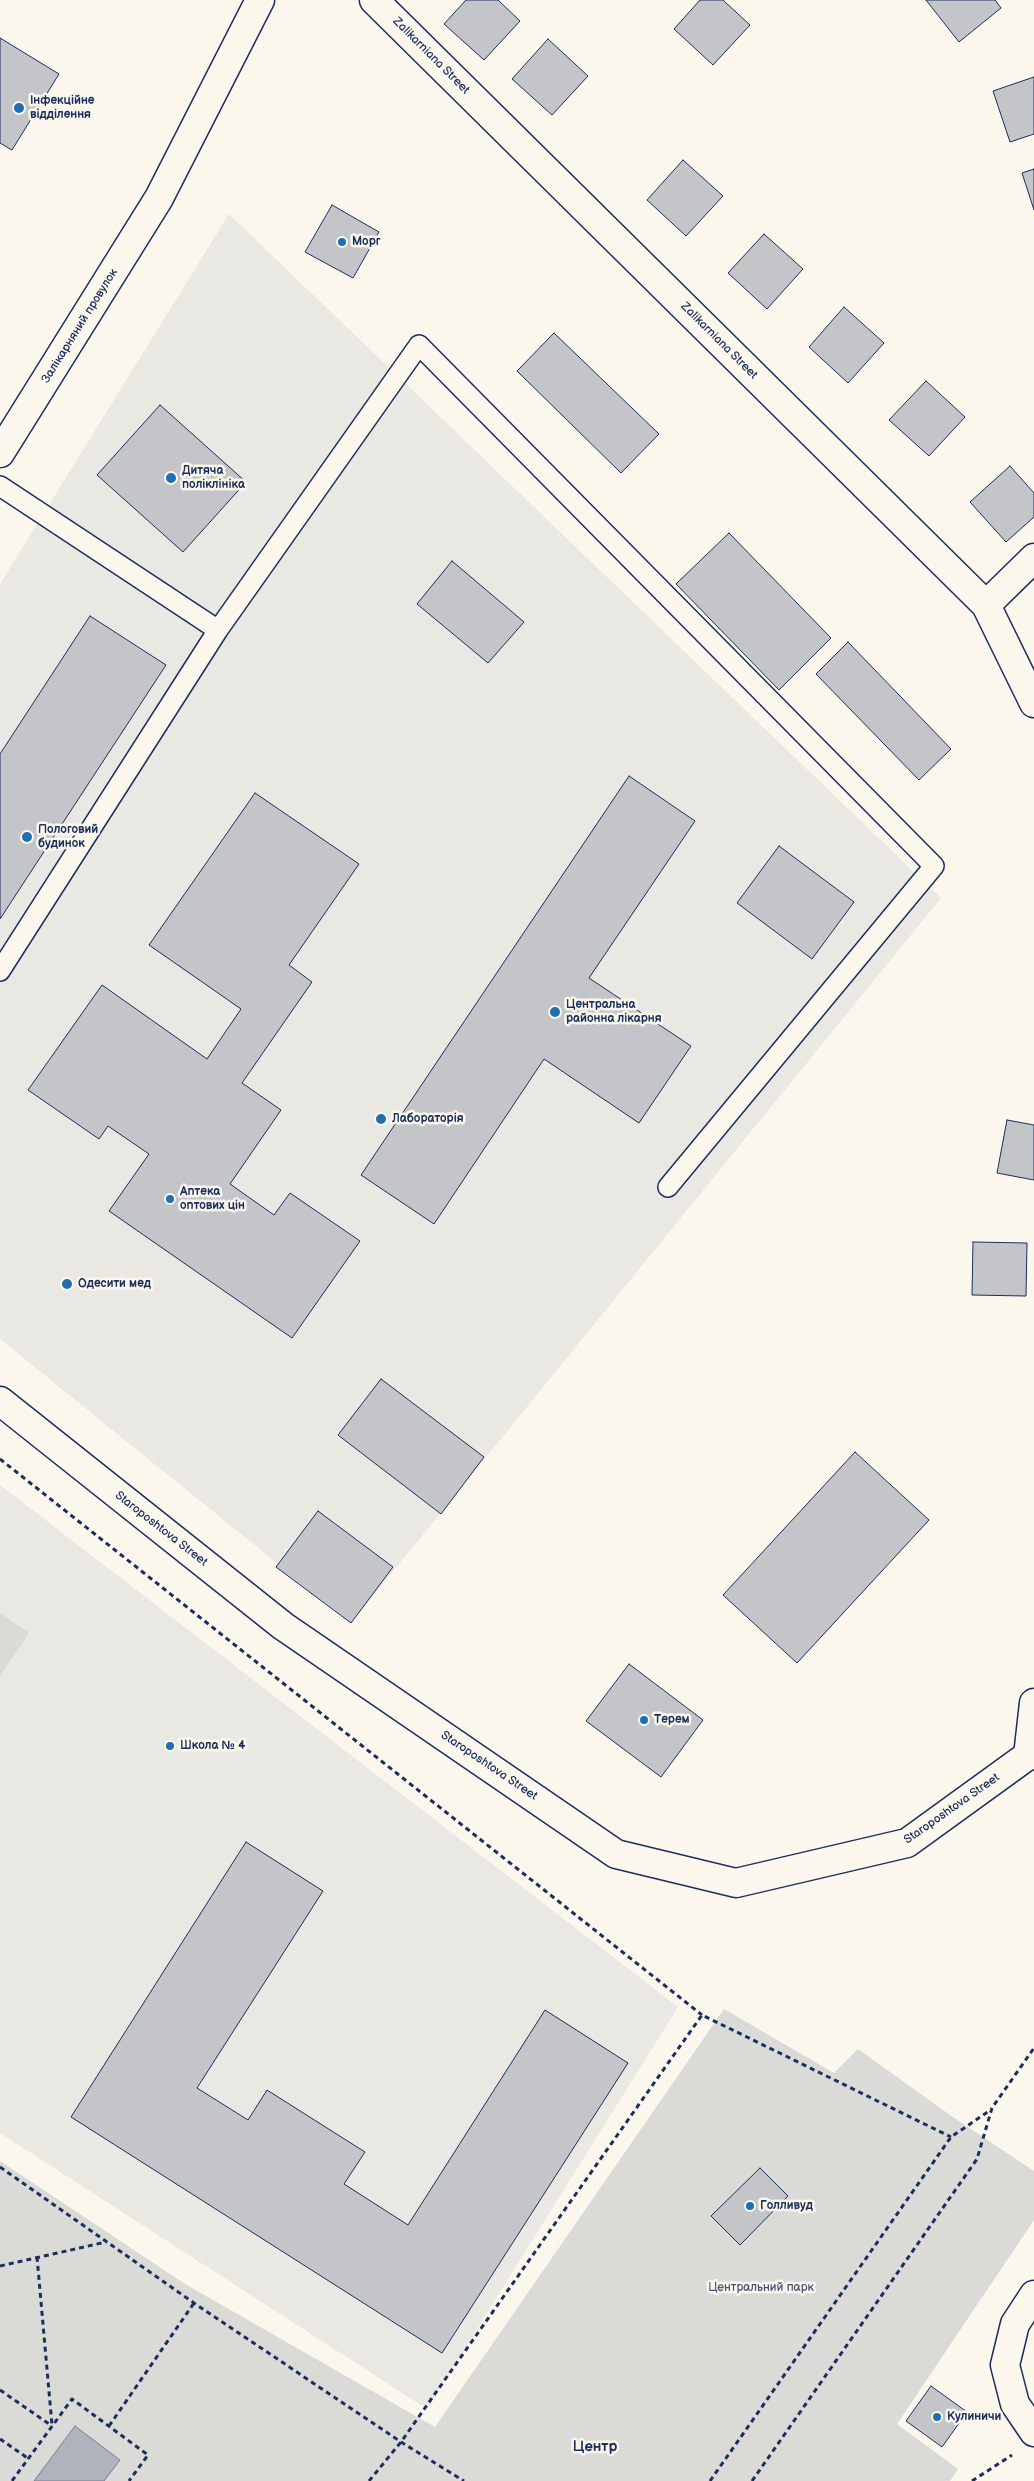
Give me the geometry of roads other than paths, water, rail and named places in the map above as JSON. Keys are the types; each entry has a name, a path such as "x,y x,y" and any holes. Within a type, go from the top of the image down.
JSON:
{"main road":[{"name":"Залікарняний провулок","path":"0,453 159,198 260,0"},
{"name":"Zalikarniana Street","path":"374,0 986,605 1034,703"},
{"path":"986,605 1034,558"},
{"name":"Staroposhtova Street","path":"0,1401 283,1626 616,1854 736,1882 907,1843 1031,1753"},
{"path":"1031,1753 1034,1704"},
{"path":"1026,2441 1005,2366 1015,2324 1034,2295"}],"lane":[{"path":"0,971 218,630 419,346 934,866 668,1187"},
{"path":"0,486 218,630"}],"place":[{"name":"Інфекційне відділення","path":"19,108"},
{"name":"Морг","path":"342,242"},
{"name":"Дитяча поліклініка","path":"171,478"},
{"name":"Пологовий будинок","path":"27,837"},
{"name":"Центральна районна лікарня","path":"555,1012"},
{"name":"Лабораторія","path":"381,1119"},
{"name":"Аптека оптових цін","path":"170,1199"},
{"name":"Одесити мед","path":"67,1284"},
{"name":"Терем","path":"644,1720"},
{"name":"Школа № 4","path":"170,1746"},
{"name":"Голливуд","path":"750,2206"},
{"name":"Кулиничи","path":"937,2417"}],"district":[{"name":"Центр","path":"595,2447"}],"park label":[{"name":"Центральний парк","path":"761,2288"}]}
